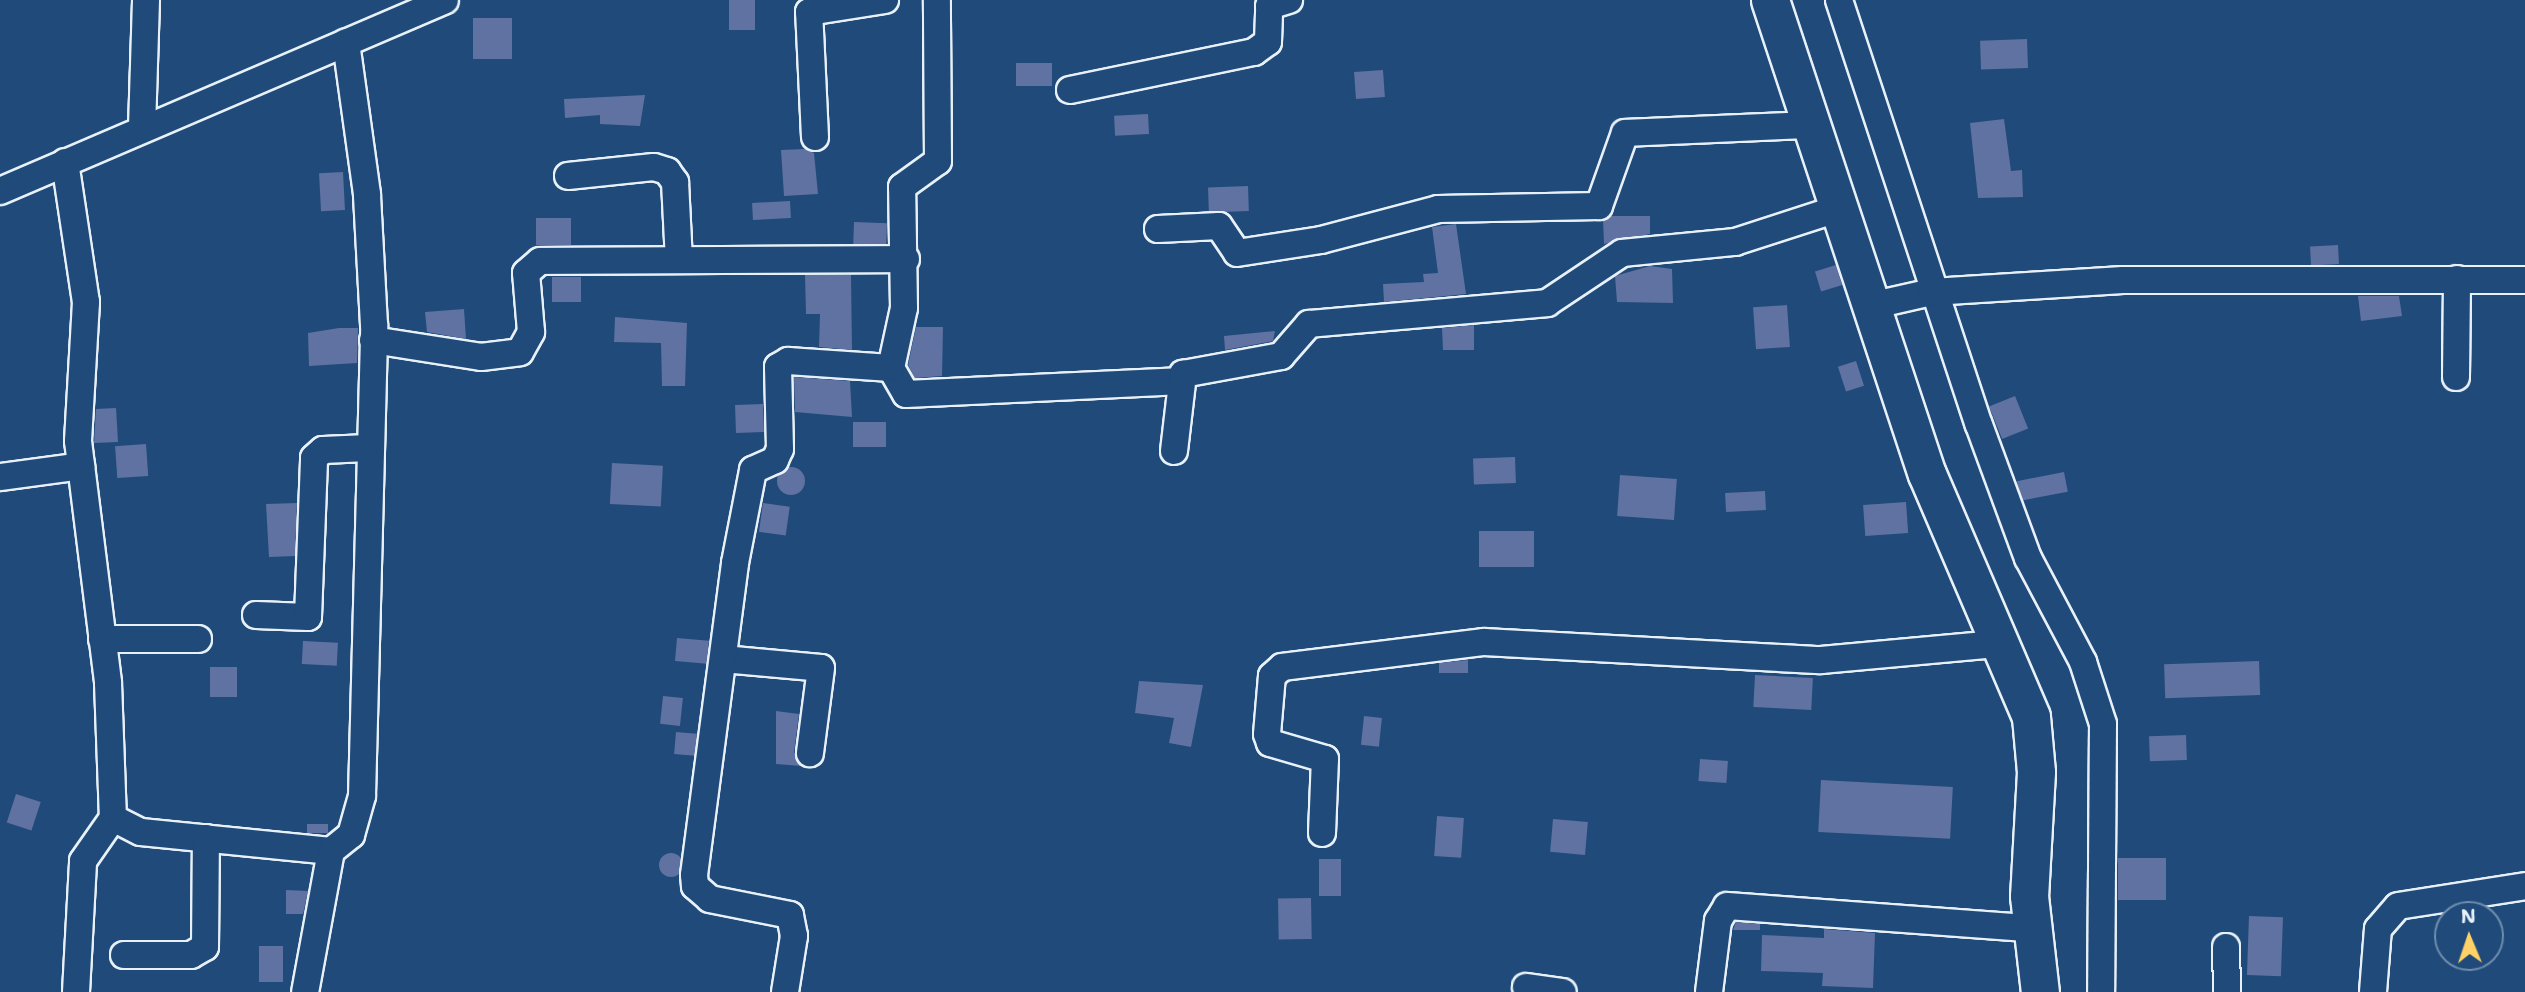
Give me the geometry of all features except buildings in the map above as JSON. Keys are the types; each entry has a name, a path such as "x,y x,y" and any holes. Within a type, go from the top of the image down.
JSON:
{"main road":[{"path":"1770,0 1810,125 1879,304 1927,474 2036,744 2030,928 2040,992"}],"street":[{"path":"142,128 146,0"},
{"path":"0,191 445,0"},
{"path":"815,137 809,12 884,0"},
{"path":"937,0 938,161 902,187 906,259 891,368 906,394 1178,381 1193,370 1281,356 1299,331 1326,318 1547,303 1622,253 1735,242 1840,208"},
{"path":"1839,0 1923,294 2028,558 2083,662 2102,724 2101,992"},
{"path":"1070,90 1254,52 1268,43 1275,2"},
{"path":"306,992 331,851 351,835 362,796 368,448 373,340 366,194 346,42"},
{"path":"1158,229 1219,226 1237,253 1321,240 1438,209 1599,206 1625,133 1810,125"},
{"path":"65,162 86,302 77,403 81,466 102,639 114,818 83,861 76,992"},
{"path":"568,176 667,171 675,182 679,260"},
{"path":"373,340 508,357 529,341 525,288 532,265 679,260 906,259"},
{"path":"2456,377 2457,279"},
{"path":"1879,304 1923,294 2123,280 2525,280"},
{"path":"785,992 794,936 790,915 710,899 695,886 723,659 753,470 775,460 780,449 778,367 788,362 891,368"},
{"path":"1174,451 1178,381"},
{"path":"256,615 308,617 314,458 323,450 368,448"},
{"path":"0,477 81,466"},
{"path":"102,639 198,639"},
{"path":"1322,834 1325,759 1270,743 1267,734 1272,676 1282,667 1484,642 1821,660 1996,644"},
{"path":"723,659 821,668 810,753"},
{"path":"114,818 141,832 331,851"},
{"path":"124,955 191,955 205,947 206,838"},
{"path":"2373,992 2378,929 2398,906 2525,886"},
{"path":"1709,992 1718,921 1727,906 2030,928"},
{"path":"2226,947 2227,992"},
{"path":"1526,987 1563,992"}]}
